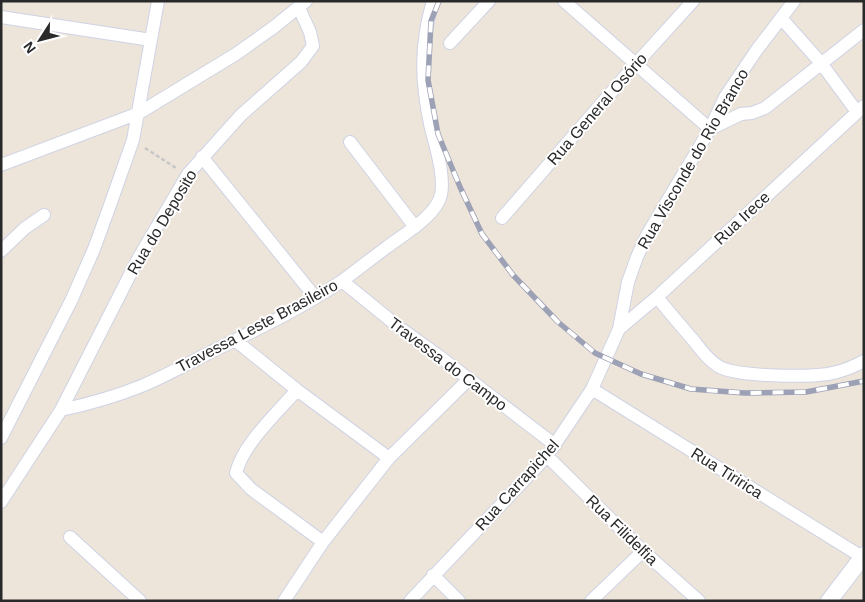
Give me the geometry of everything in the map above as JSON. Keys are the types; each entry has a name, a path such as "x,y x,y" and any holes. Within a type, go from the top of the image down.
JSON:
{"street":[{"path":"1,438 71,301 90,258 133,140 158,1"},
{"name":"Travessa Leste Brasileiro","path":"61,410 87,404 144,385 316,297 415,227 431,212 441,195 440,168 426,102 422,67 424,42 433,1"},
{"path":"450,43 489,1"},
{"path":"564,1 710,129 741,114 752,113 765,108 864,30"},
{"name":"Rua General Osório","path":"502,218 693,1"},
{"name":"Rua Visconde do Rio Branco","path":"619,329 628,282 647,235 710,129 725,96 794,1"},
{"path":"1,166 139,113 236,54 302,4"},
{"name":"Rua do Deposito","path":"1,502 61,410 138,257 188,174 241,115 301,62 313,46 302,4"},
{"path":"1,17 151,40"},
{"path":"781,18 860,109"},
{"name":"Rua Irece","path":"619,329 860,109"},
{"path":"350,142 415,227"},
{"path":"202,157 316,297"},
{"path":"1,251 25,228 44,214"},
{"name":"Travessa do Campo","path":"342,280 400,328 555,445"},
{"path":"656,297 705,354 720,368 751,373 806,376 841,371 864,361"},
{"name":"Rua Carrapichel","path":"410,601 547,456 592,389 619,329"},
{"path":"235,340 297,390 390,458"},
{"path":"284,601 323,542 390,458 469,379"},
{"name":"Rua Tiririca","path":"592,389 863,556"},
{"path":"297,390 256,438 238,463 236,473 251,489 323,542"},
{"name":"Rua Filidelfia","path":"547,456 643,551 699,601"},
{"path":"70,537 140,601"},
{"path":"591,601 643,551"},
{"path":"829,601 863,556"},
{"path":"433,575 459,601"}],"path":[{"path":"133,140 188,174"}],"railway":[{"path":"439,1 431,21 428,80 438,134 482,234 513,275 558,322 595,353 641,374 691,389 745,393 806,392 864,381"}]}
